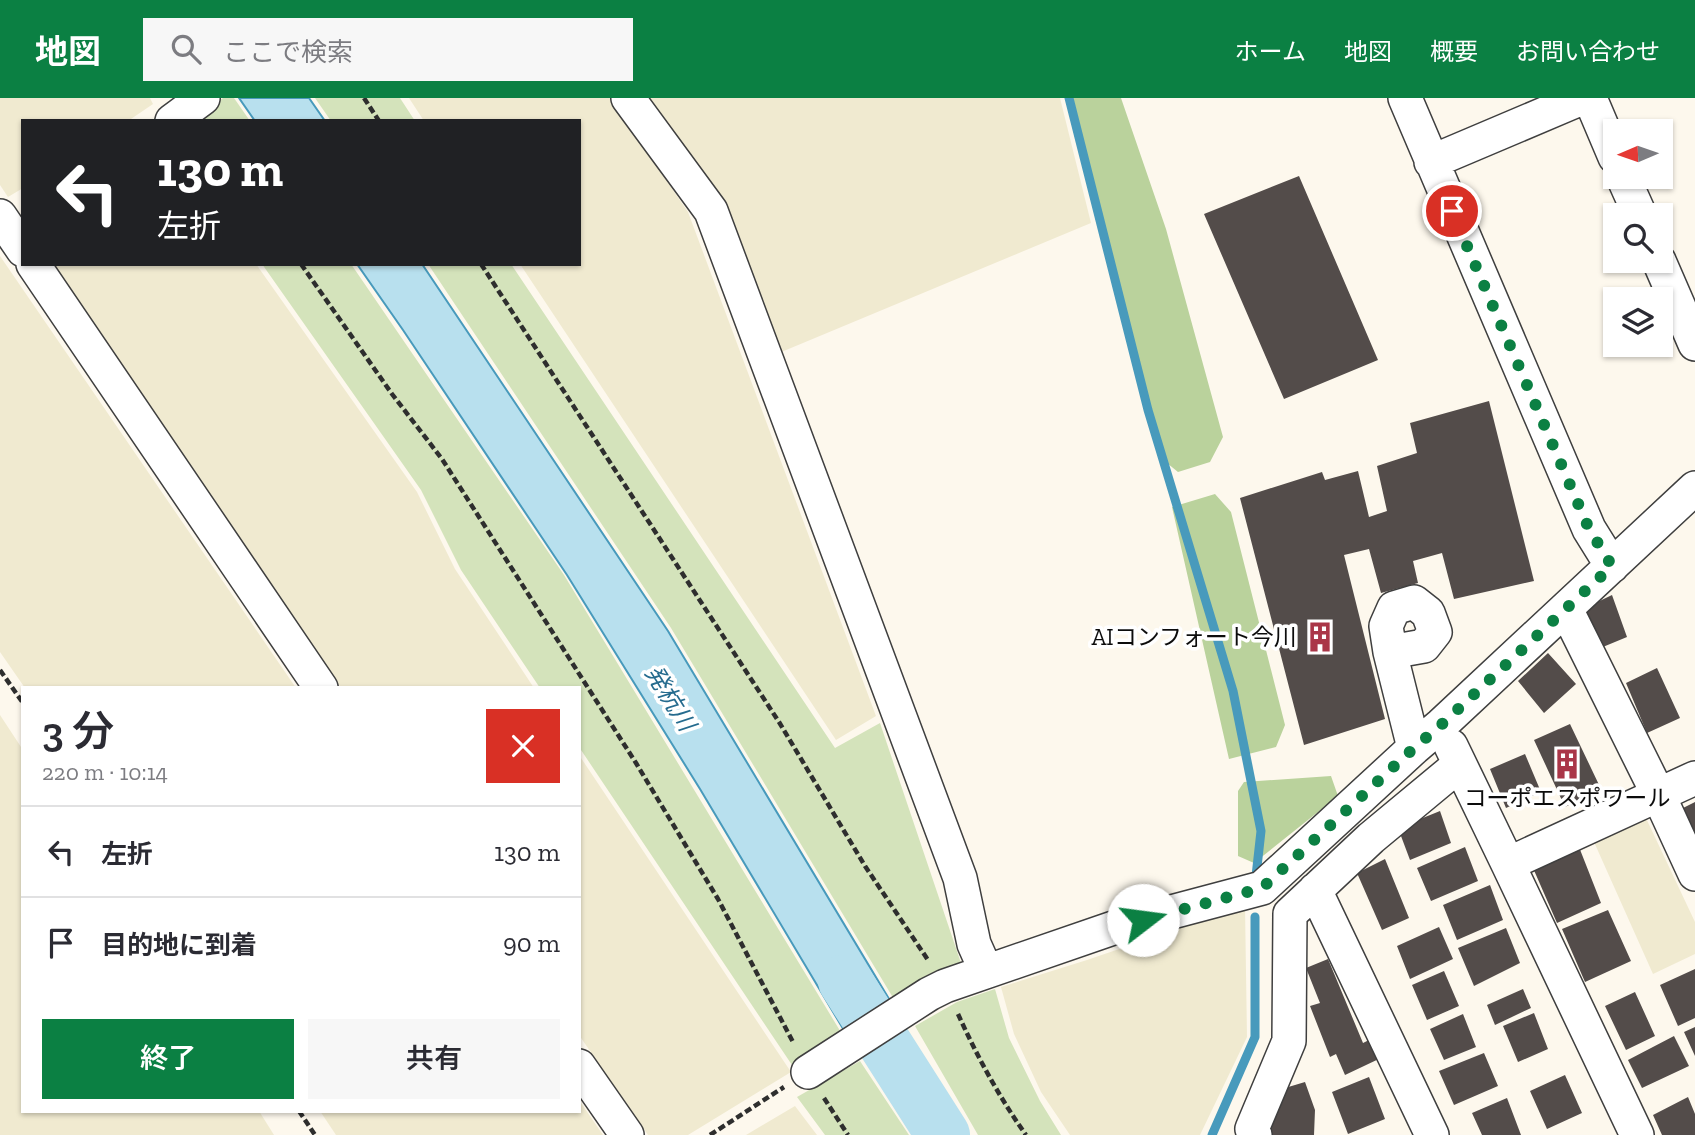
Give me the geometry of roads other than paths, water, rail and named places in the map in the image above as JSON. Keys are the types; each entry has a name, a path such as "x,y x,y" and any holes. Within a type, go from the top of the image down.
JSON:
{"street":[{"path":"628,98 711,211 960,878 974,944 986,971"},
{"path":"1405,98 1589,529 1612,566"},
{"path":"1431,162 1582,98"},
{"path":"1590,98 1603,129"},
{"path":"34,266 320,686"},
{"path":"1664,273 1695,344"},
{"path":"808,1072 937,990 1119,926 1262,888 1695,488"},
{"path":"1566,609 1695,874"},
{"path":"1390,652 1414,748"},
{"path":"1441,725 1637,1135"},
{"path":"1255,1135 1252,1129 1289,1041 1290,914 1371,838 1459,765"},
{"path":"1508,864 1695,778"},
{"path":"1315,890 1432,1135"},
{"path":"581,1069 626,1135"}],"water":[{"path":"239,98 309,98 324,119 254,119"},
{"path":"358,266 423,266 668,631 895,1009 848,1037 700,789 567,575"}],"waterway":[{"path":"1069,98 1148,410 1233,691 1261,831 1256,876"},
{"path":"1212,1135 1255,1037 1255,917"},
{"name":"発杭川","path":"845,981 943,1135"}],"place":[{"name":"AIコンフォート今川","path":"1320,637"},
{"name":"コーポエスポワール","path":"1567,764"}]}
